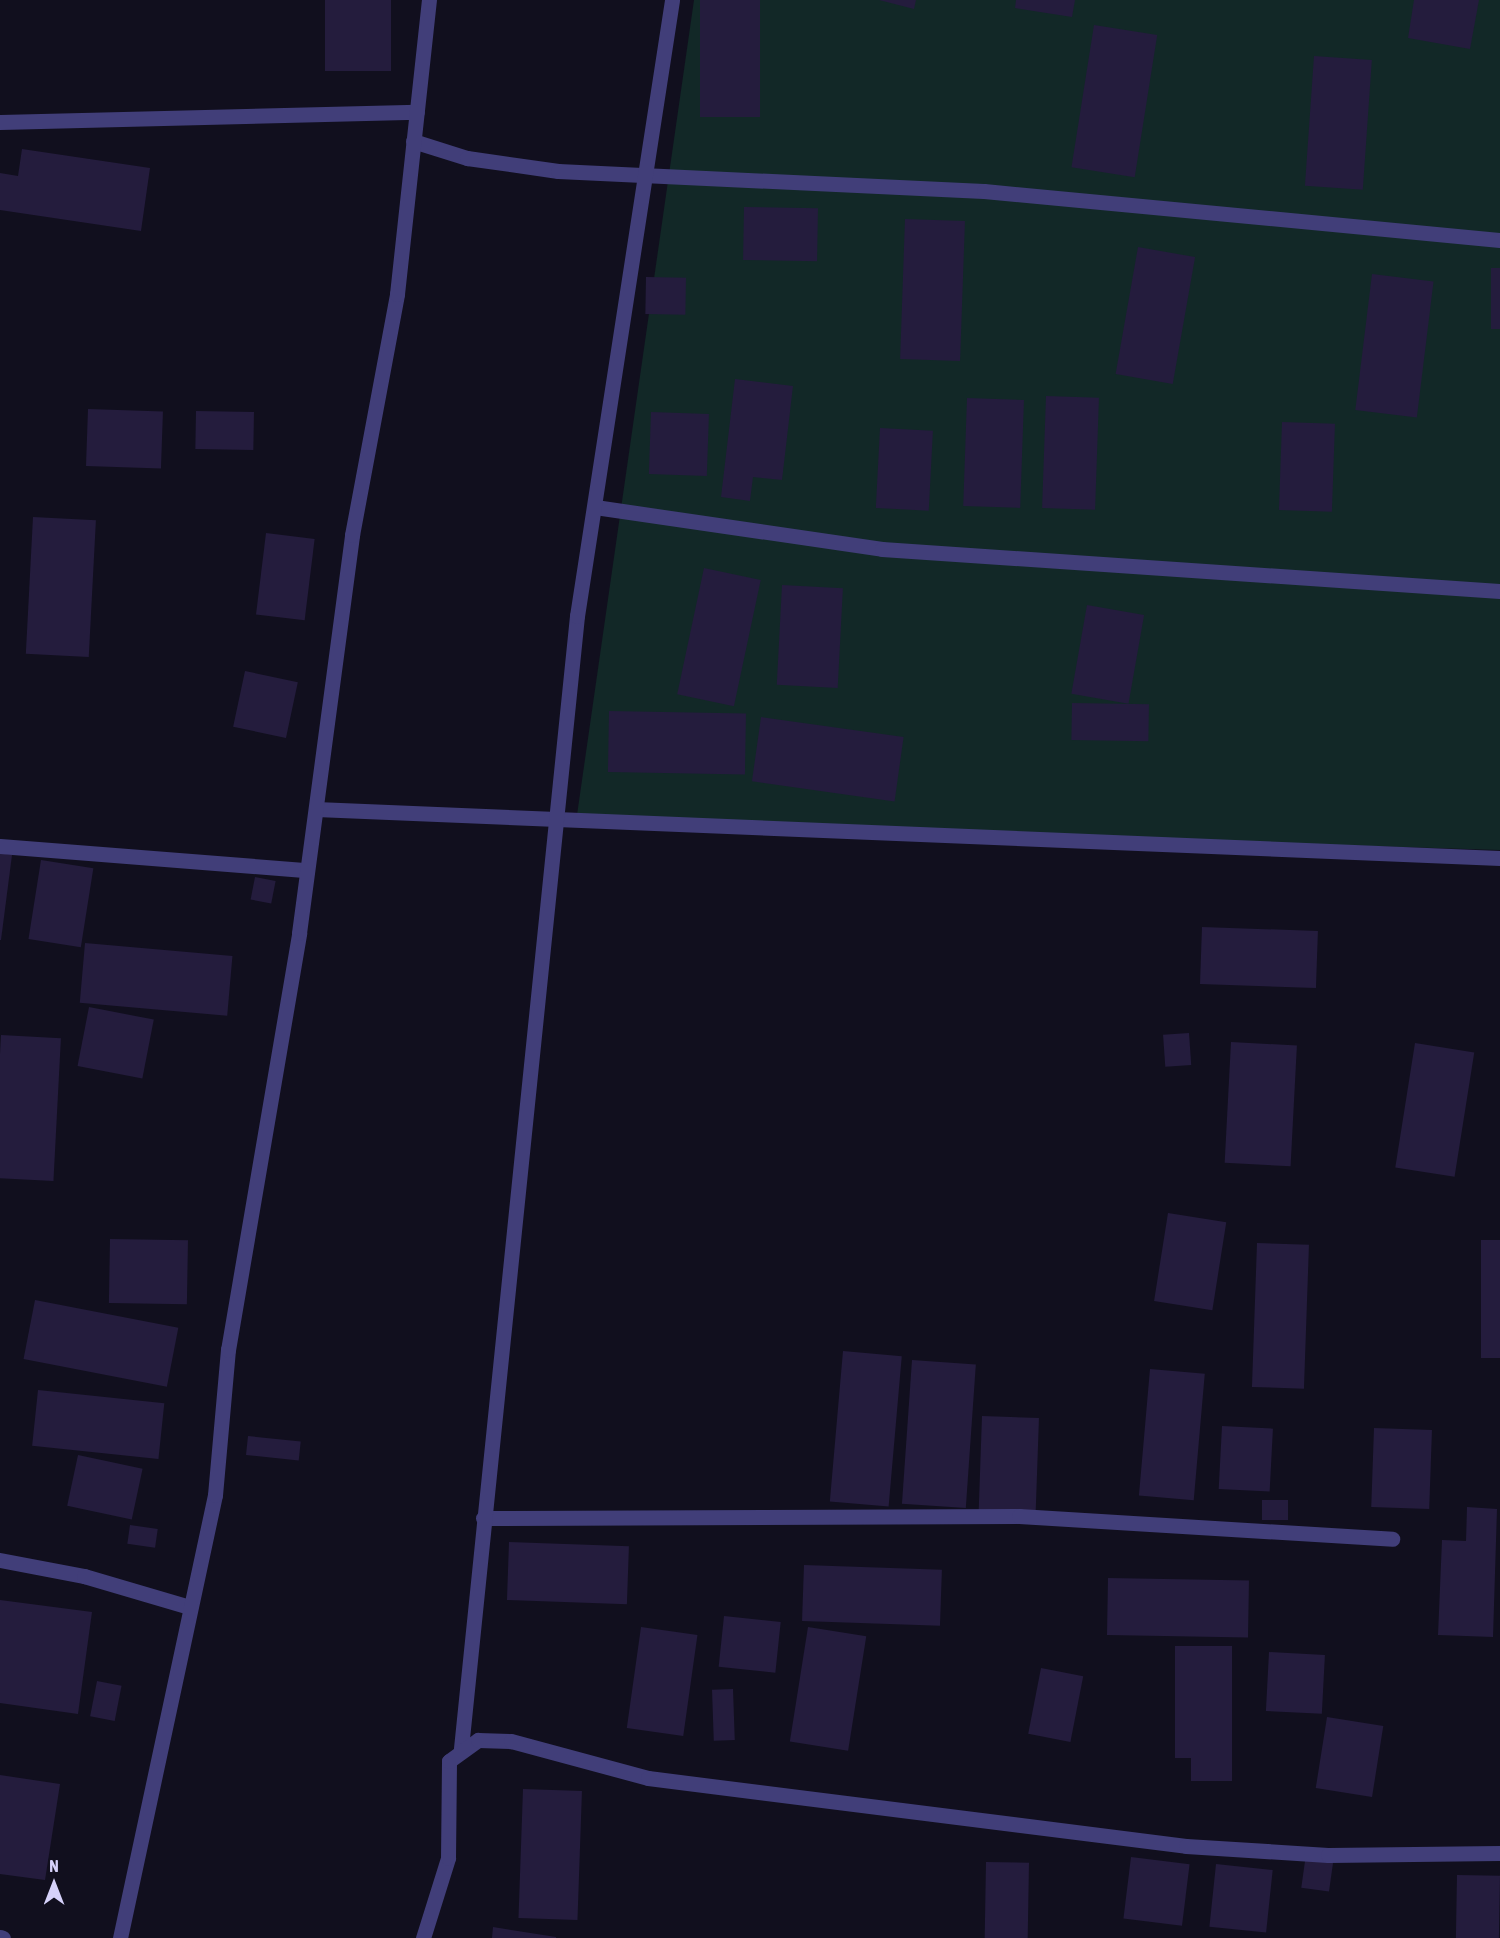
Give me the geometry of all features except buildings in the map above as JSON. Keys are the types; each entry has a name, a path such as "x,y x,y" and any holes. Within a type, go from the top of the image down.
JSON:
{"street":[{"path":"120,1938 189,1607 215,1495 228,1350 307,870 352,535 397,294 429,0"},
{"path":"461,1748 577,616 672,0"},
{"path":"0,122 417,112"},
{"path":"413,141 467,158 558,171 646,173 984,191 1500,240"},
{"path":"595,507 882,549 1500,591"},
{"path":"316,809 1500,858"},
{"path":"0,846 307,870"},
{"path":"483,1518 1019,1516 1392,1539"},
{"path":"0,1560 84,1576 189,1607"},
{"path":"423,1938 448,1858 449,1761 461,1748 478,1740 511,1741 648,1778 1186,1846 1328,1855 1500,1853"}],"green space":[{"path":"694,0 1500,0 1500,850 576,822"}]}
